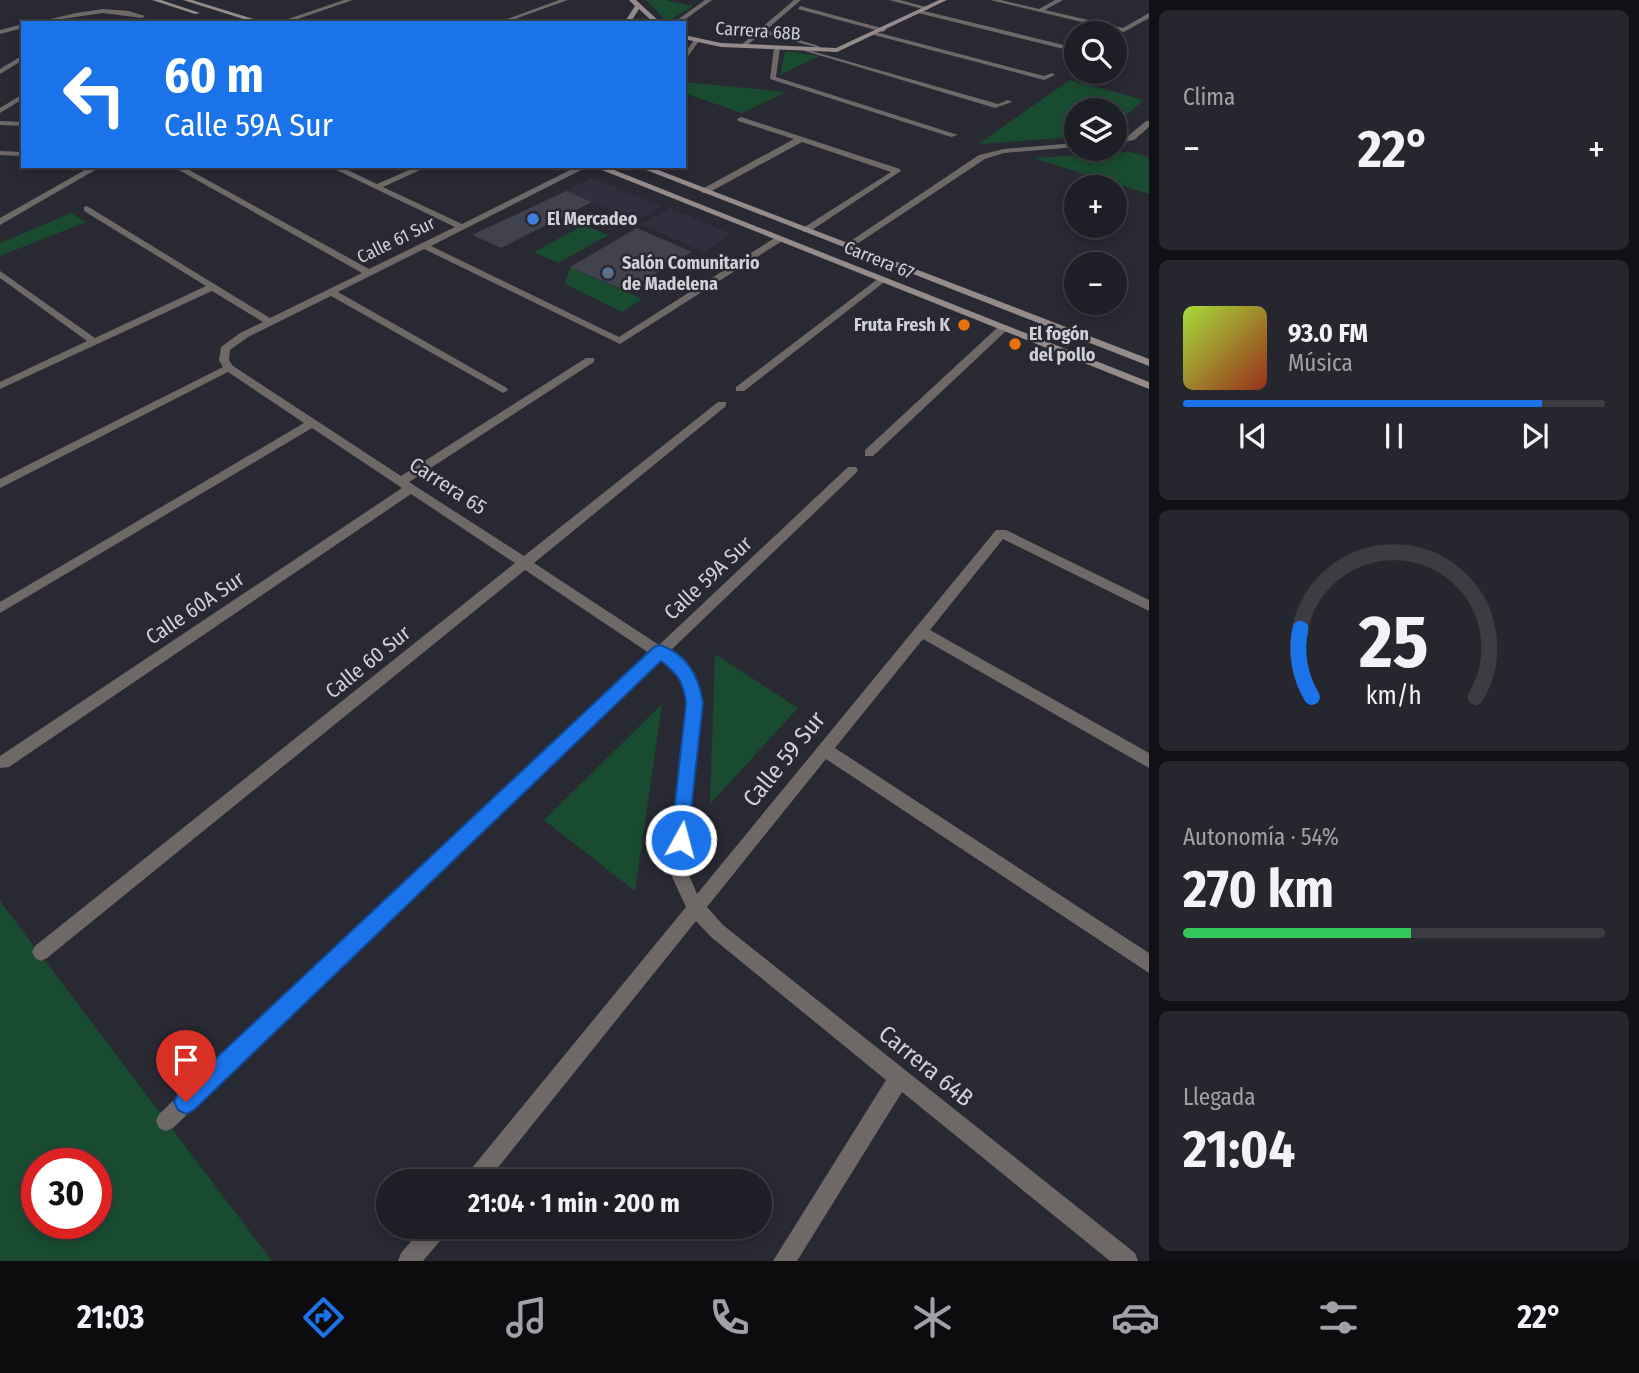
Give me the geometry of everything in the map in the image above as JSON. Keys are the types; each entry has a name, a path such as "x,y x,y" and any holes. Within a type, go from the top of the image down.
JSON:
{"street":[{"path":"155,0 206,15"},
{"path":"187,0 257,21"},
{"path":"285,21 350,0"},
{"path":"510,19 565,0"},
{"path":"679,21 709,0"},
{"path":"892,0 1064,47"},
{"path":"761,31 829,51 844,49 944,0"},
{"path":"993,0 1128,29 1149,15"},
{"path":"1039,10 1060,0"},
{"path":"627,21 635,2 656,21"},
{"path":"743,46 799,4 880,32 1044,78 1052,75"},
{"path":"48,21 121,10 144,19"},
{"path":"81,21 94,13"},
{"path":"0,33 21,26"},
{"name":"Carrera 68B","path":"686,39 829,51"},
{"path":"686,57 696,41"},
{"path":"777,48 772,78 954,135"},
{"path":"807,50 998,106 1008,102"},
{"path":"0,72 21,58"},
{"path":"0,111 21,98"},
{"path":"741,119 897,171 810,232 795,246"},
{"path":"0,123 21,124"},
{"path":"1127,139 1149,123"},
{"path":"705,191 802,139"},
{"path":"848,246 982,157 1004,151 1064,146"},
{"path":"1,154 21,154"},
{"path":"0,222 95,168"},
{"path":"180,168 369,272"},
{"path":"336,168 462,227"},
{"path":"376,187 420,168"},
{"name":"Calle 61 Sur","path":"229,368 224,360 225,349 244,334 581,168"},
{"name":"Carrera 67","path":"601,168 1149,386"},
{"name":"Carrera 67","path":"645,168 1149,363"},
{"path":"87,209 270,322"},
{"path":"424,246 620,341 779,239"},
{"path":"0,274 95,342"},
{"path":"740,389 882,280"},
{"path":"0,386 212,287"},
{"path":"331,292 503,390"},
{"path":"869,453 1003,328"},
{"name":"Calle 60A Sur","path":"3,762 590,360"},
{"path":"0,484 229,368"},
{"name":"Carrera 65","path":"229,368 660,652"},
{"name":"Calle 60 Sur","path":"41,952 722,404"},
{"path":"0,608 312,423"},
{"name":"Calle 59A Sur","path":"166,1121 852,470"},
{"name":"Calle 59 Sur","path":"484,1169 1001,533 1149,606"},
{"path":"921,632 1149,761"},
{"name":"Carrera 64B","path":"660,652 684,669 692,684 695,703 677,867 683,889 695,909 717,931 1127,1261"},
{"path":"825,750 1149,964"},
{"path":"784,1261 899,1078"},
{"path":"409,1261 427,1239"}],"shaded area":[{"path":"592,178 661,206 637,220 566,191"},
{"path":"670,208 731,234 703,252 641,224"}],"green space":[{"path":"646,0 665,0 693,6 669,21"},
{"path":"785,51 819,56 780,75"},
{"path":"686,82 786,92 742,113 686,94"},
{"path":"1064,84 1085,84 1144,100 1127,114 1127,98 1064,98 1064,138 978,144"},
{"path":"1127,152 1149,157 1149,194 1127,187 1127,175 1088,175 1033,158 1064,156 1064,161 1127,161"},
{"path":"71,213 86,222 0,256 0,243"},
{"path":"584,225 608,235 558,263 534,252"},
{"path":"570,267 642,299 622,312 565,284"},
{"path":"715,654 798,708 710,804"},
{"path":"662,704 635,891 544,820"},
{"path":"0,900 3,905 272,1261 0,1261"}],"building":[{"name":"El Mercadeo","path":"566,191 592,202 501,248 472,235"},
{"path":"637,228 692,252 626,291 570,267"}],"place":[{"name":"El Mercadeo","path":"533,219"},
{"name":"Salón Comunitario de Madelena","path":"608,273"},
{"name":"Fruta Fresh K","path":"964,325"},
{"name":"El fogón del pollo","path":"1015,344"}],"route":[{"path":"186,1102 660,652 684,669 692,684 695,703 681,840"}]}
